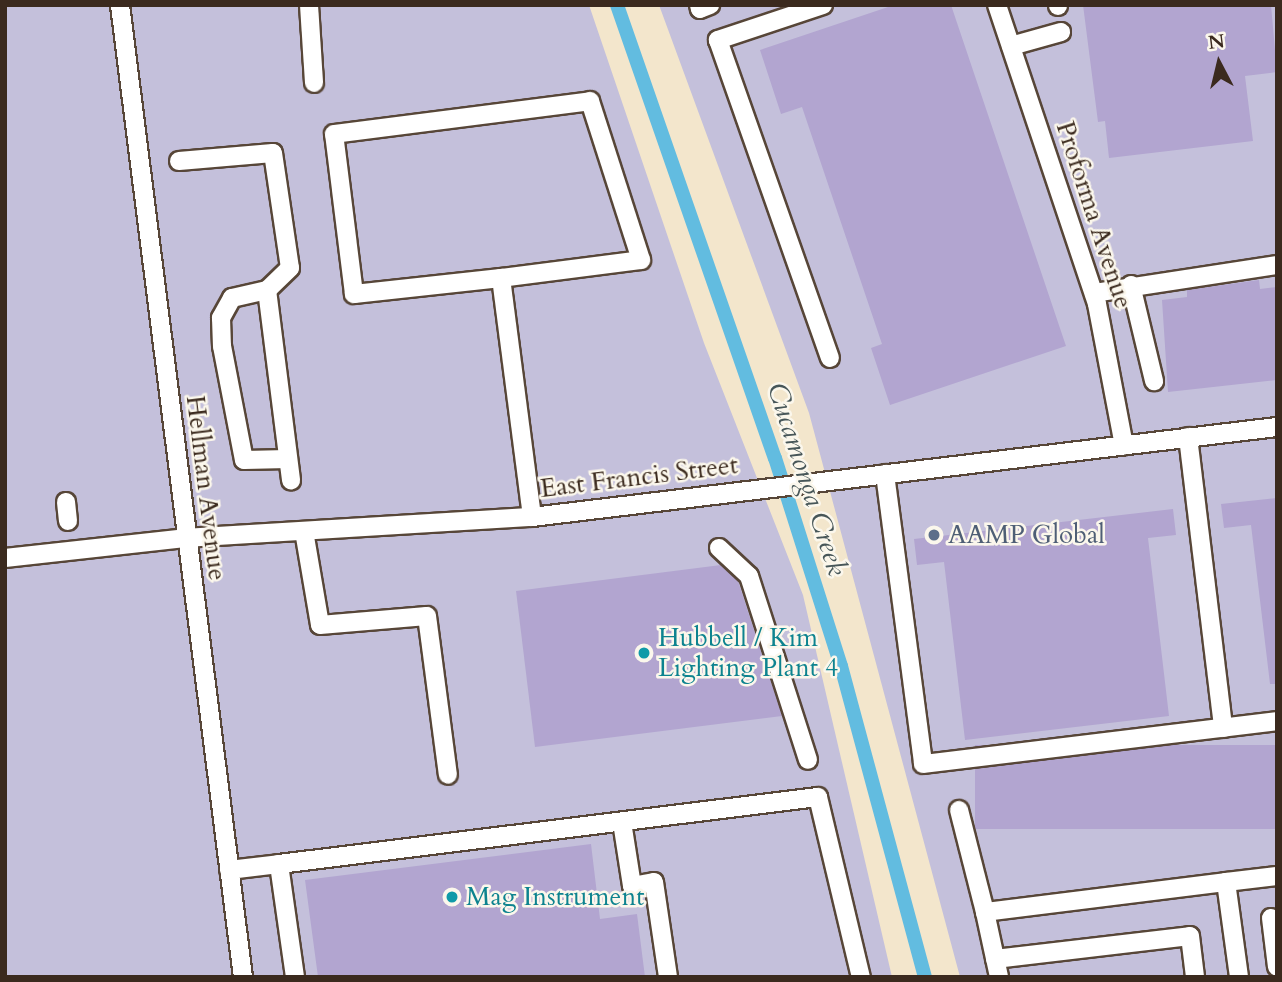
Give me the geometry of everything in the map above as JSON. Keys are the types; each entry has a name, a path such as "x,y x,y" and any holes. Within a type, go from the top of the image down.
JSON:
{"street":[{"name":"Hellman Avenue","path":"120,5 243,977"},
{"path":"309,5 314,83"},
{"path":"699,5 700,9 710,5"},
{"path":"823,5 718,40 830,358"},
{"name":"Proforma Avenue","path":"997,5 1094,293 1124,445"},
{"path":"1011,46 1061,32"},
{"path":"590,101 641,260 501,278 354,293 334,134 590,101"},
{"path":"179,161 273,153 290,268 267,290 232,298 221,318 222,346 244,460 288,459"},
{"path":"1094,293 1131,285 1277,265"},
{"path":"501,278 532,517"},
{"path":"1131,285 1154,382"},
{"path":"267,290 291,480"},
{"name":"East Francis Street","path":"5,558 186,538 532,517 1277,427"},
{"path":"1188,437 1223,728"},
{"path":"885,474 923,764 1277,721"},
{"path":"66,502 68,521"},
{"path":"304,531 320,625 427,616 448,775"},
{"path":"719,548 749,576 808,760"},
{"path":"229,870 818,797 861,977"},
{"path":"959,810 997,968 1190,936 1195,977"},
{"path":"622,822 632,886 654,882 668,977"},
{"path":"279,864 295,977"},
{"path":"985,912 1277,876"},
{"path":"1226,882 1239,977"},
{"path":"1271,918 1277,967"}],"shaded area":[{"path":"5,5 589,5 704,343 803,595 892,977 5,977"},
{"path":"659,5 1277,5 1277,977 960,977 809,413"}],"building":[{"path":"894,5 951,5 1066,346 890,405 871,348 882,344 802,107 781,114 760,50"},
{"path":"1083,5 1271,5 1277,72 1245,76 1253,141 1109,158 1105,121 1098,122"},
{"path":"1259,280 1260,289 1277,287 1277,380 1168,392 1162,300 1187,297 1187,290"},
{"path":"1277,498 1277,684 1270,684 1251,525 1224,528 1221,504"},
{"path":"1173,509 1176,535 1148,538 1169,716 965,740 944,562 917,565 914,539"},
{"name":"Hubbell / Kim Lighting Plant 4","path":"721,565 738,581 782,716 535,747 516,591"},
{"path":"975,745 1277,745 1277,829 975,829"},
{"name":"Mag Instrument","path":"591,844 600,919 637,914 645,977 318,977 305,880"}],"waterway":[{"name":"Cucamonga Creek","path":"617,5 775,458 841,666 925,977"}],"place":[{"name":"AAMP Global","path":"934,535"},
{"name":"Hubbell / Kim Lighting Plant 4","path":"644,653"},
{"name":"Mag Instrument","path":"452,897"}]}
